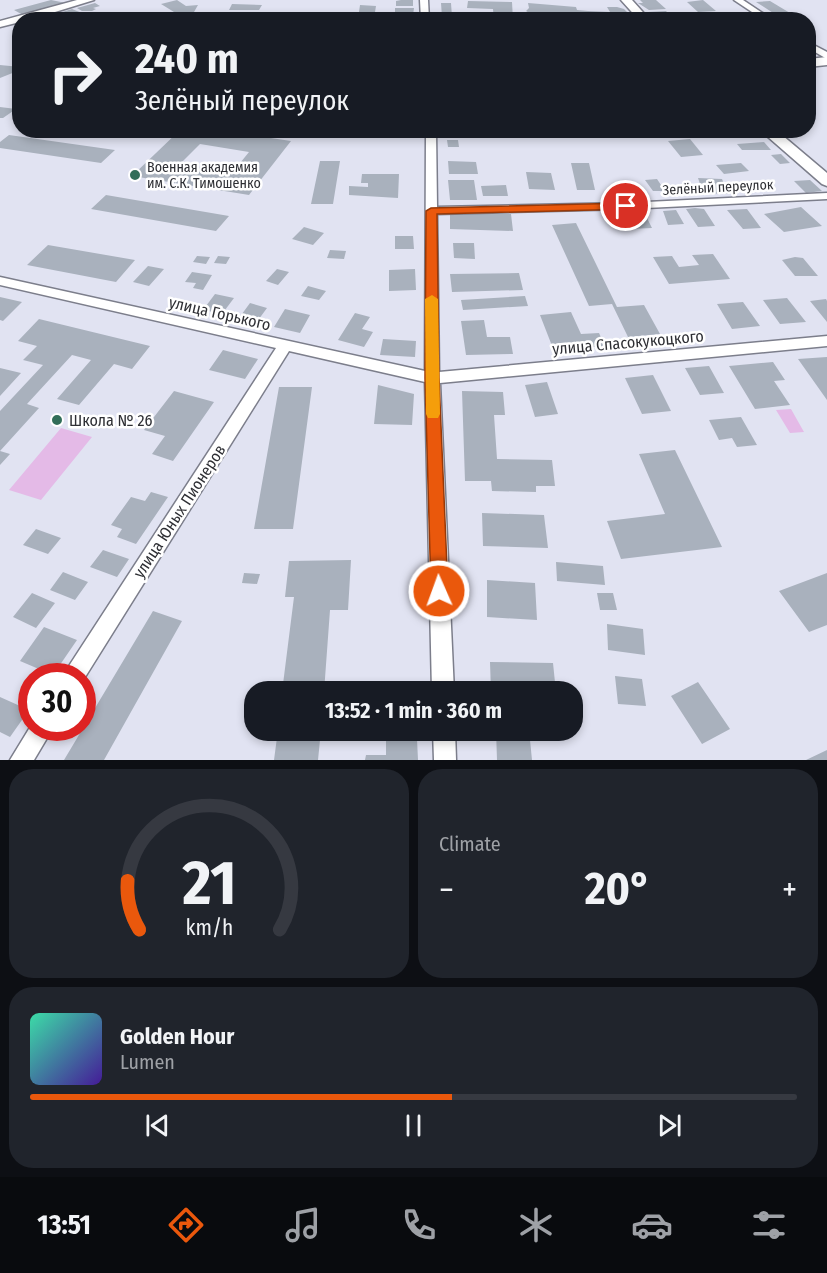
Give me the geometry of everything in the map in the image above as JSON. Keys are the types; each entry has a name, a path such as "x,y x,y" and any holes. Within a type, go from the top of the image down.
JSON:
{"street":[{"path":"45,12 89,0"},
{"path":"626,0 637,12"},
{"path":"738,0 757,12"},
{"path":"431,138 432,378 443,681"},
{"path":"777,138 827,181"},
{"name":"Зелёный переулок","path":"431,211 626,206 827,196"},
{"name":"улица Горького","path":"0,281 432,378"},
{"name":"улица Спасокукоцкого","path":"432,378 827,341"},
{"name":"улица Юных Пионеров","path":"82,663 285,346"},
{"path":"21,760 33,741"},
{"path":"444,741 445,760"}],"shaded area":[{"path":"791,409 804,432 790,433 776,410"},
{"path":"61,428 92,437 41,500 9,490"}],"building":[{"path":"51,0 66,3 34,12 14,10"},
{"path":"177,0 186,6 198,5 194,12 174,12 161,4"},
{"path":"413,0 413,6 396,6 396,1"},
{"path":"640,0 656,0 666,9 649,10 638,3 643,3"},
{"path":"703,0 716,11 698,12 687,2"},
{"path":"468,1 512,2 513,12 493,12 493,9 467,8"},
{"path":"770,1 788,12 772,12 756,2"},
{"path":"95,3 100,6 93,8 96,9 92,11 82,11 77,8"},
{"path":"441,3 451,3 452,12 442,12"},
{"path":"528,3 610,12 526,11 529,8"},
{"path":"232,4 262,5 259,10 229,10"},
{"path":"360,5 376,6 375,12 359,12"},
{"path":"607,7 617,7 627,12 610,12"},
{"path":"395,8 414,8 413,12 395,12"},
{"path":"72,9 80,12 62,12"},
{"path":"0,65 12,66 12,73 0,78"},
{"path":"0,107 12,108 12,112 0,118"},
{"path":"9,135 12,135 12,138 30,138 115,150 101,163 0,148 0,142"},
{"path":"172,138 271,138 291,141 249,195 132,176","holes":["200,144 249,152 232,173 180,164"]},
{"path":"690,139 703,155 681,157 668,141"},
{"path":"447,140 458,140 459,147 448,147"},
{"path":"764,142 771,150 742,150 737,144"},
{"path":"781,154 790,163 780,164 771,155"},
{"path":"320,161 340,161 333,204 311,204"},
{"path":"448,161 476,162 478,174 449,174"},
{"path":"571,163 589,163 595,190 577,190"},
{"path":"741,163 749,171 724,174 716,165"},
{"path":"526,172 551,173 555,190 529,189"},
{"path":"362,174 399,174 398,198 349,195 349,186 368,187 368,183 361,183"},
{"path":"698,178 722,179 728,194 703,193"},
{"path":"657,179 665,191 653,191 645,180"},
{"path":"448,180 474,180 477,200 450,200"},
{"path":"810,180 822,191 806,193 794,181"},
{"path":"629,181 637,193 625,194 617,182"},
{"path":"506,185 508,196 483,196 481,186"},
{"path":"106,195 229,216 216,231 91,209"},
{"path":"801,207 822,226 784,232 764,214"},
{"path":"686,209 704,209 715,226 698,227"},
{"path":"747,209 761,228 743,229 727,210"},
{"path":"676,210 684,224 668,225 663,211"},
{"path":"450,213 511,214 513,231 450,229"},
{"path":"645,214 652,228 628,229 621,215"},
{"path":"576,223 617,307 644,305 660,334 628,337 612,304 589,306 552,225"},
{"path":"304,227 324,233 313,245 292,239"},
{"path":"395,236 413,236 414,249 395,249"},
{"path":"453,243 474,243 475,259 454,258"},
{"path":"48,245 135,260 116,282 27,265"},
{"path":"330,250 346,251 344,259 327,258"},
{"path":"713,254 730,279 669,284 653,257 672,256 679,267 699,265 692,255"},
{"path":"197,256 210,257 206,264 193,262"},
{"path":"218,256 230,257 226,264 214,263"},
{"path":"803,258 818,276 795,276 782,260"},
{"path":"148,266 164,269 149,286 133,282"},
{"path":"277,269 289,272 278,285 266,281"},
{"path":"415,269 416,290 389,291 389,270"},
{"path":"192,272 212,275 203,290 193,288 196,283 185,282"},
{"path":"519,273 523,290 452,292 450,274"},
{"path":"308,286 326,291 319,300 301,296"},
{"path":"215,294 234,298 222,314 203,310"},
{"path":"525,296 528,306 463,310 461,300"},
{"path":"0,297 22,302 3,321 0,320"},
{"path":"787,298 806,322 780,324 763,300"},
{"path":"826,299 827,301 827,322 810,301"},
{"path":"743,302 760,326 732,329 717,304"},
{"path":"250,303 267,308 256,323 239,318"},
{"path":"285,309 310,315 300,333 274,327"},
{"path":"571,312 581,334 599,333 605,346 554,351 540,315"},
{"path":"355,313 370,317 362,329 373,332 364,347 338,340"},
{"path":"39,319 150,346 132,369 114,364 79,405 57,399 91,360 72,355 27,404 39,408 0,451 0,411 43,365 23,360 37,346 18,341"},
{"path":"484,320 487,337 510,337 513,354 466,355 461,321"},
{"path":"383,339 416,341 415,357 380,355"},
{"path":"223,350 258,359 245,379 209,370"},
{"path":"827,357 827,400 798,359"},
{"path":"773,362 785,380 774,381 790,405 755,409 729,366"},
{"path":"709,366 724,393 700,395 685,368"},
{"path":"0,368 21,373 0,396"},
{"path":"653,375 671,411 642,414 625,378"},
{"path":"547,382 558,414 535,417 525,385"},
{"path":"378,385 414,394 412,425 374,424"},
{"path":"279,387 312,387 293,529 254,529"},
{"path":"174,391 214,402 173,461 152,454 165,436 144,430"},
{"path":"462,391 503,392 505,415 494,415 497,459 552,460 555,486 536,486 536,492 492,491 491,481 465,481"},
{"path":"741,417 757,445 737,447 732,438 719,440 709,420"},
{"path":"675,450 722,547 621,559 607,521 665,514 639,454"},
{"path":"0,451 10,454 0,465"},
{"path":"151,492 168,497 136,544 117,537 122,529 111,525 131,497 145,501"},
{"path":"482,513 544,515 548,548 483,546"},
{"path":"36,529 61,538 48,554 23,545"},
{"path":"103,550 129,559 117,577 90,567"},
{"path":"351,560 348,610 330,610 325,681 283,681 294,597 285,597 289,561"},
{"path":"556,562 603,566 605,585 557,581"},
{"path":"63,572 88,582 75,600 50,590"},
{"path":"244,573 260,574 257,584 242,583"},
{"path":"827,573 827,625 809,632 779,591"},
{"path":"487,580 535,583 537,620 487,617"},
{"path":"32,593 55,603 36,628 13,617"},
{"path":"597,593 613,593 617,610 600,610"},
{"path":"153,611 182,621 104,760 64,760 75,741 96,741 96,706"},
{"path":"607,624 643,629 645,655 608,650"},
{"path":"44,627 77,640 61,663 20,661"},
{"path":"490,662 553,663 555,681 491,681"},
{"path":"615,676 642,679 646,706 618,704"},
{"path":"698,682 730,729 702,744 671,696"},
{"path":"0,697 18,705 18,726 10,737 0,732"},
{"path":"277,741 320,741 318,760 274,760"},
{"path":"386,741 417,741 418,760 365,760 366,755 386,755"},
{"path":"496,741 530,741 532,760 497,760"},
{"path":"827,750 827,760 806,760"}],"slow traffic":[{"path":"432,299 433,414"}],"place":[{"name":"Военная академия им. С.К. Тимошенко","path":"135,175"},
{"name":"Школа № 26","path":"57,420"}],"route":[{"path":"439,591 432,378 431,211 626,206"}]}
